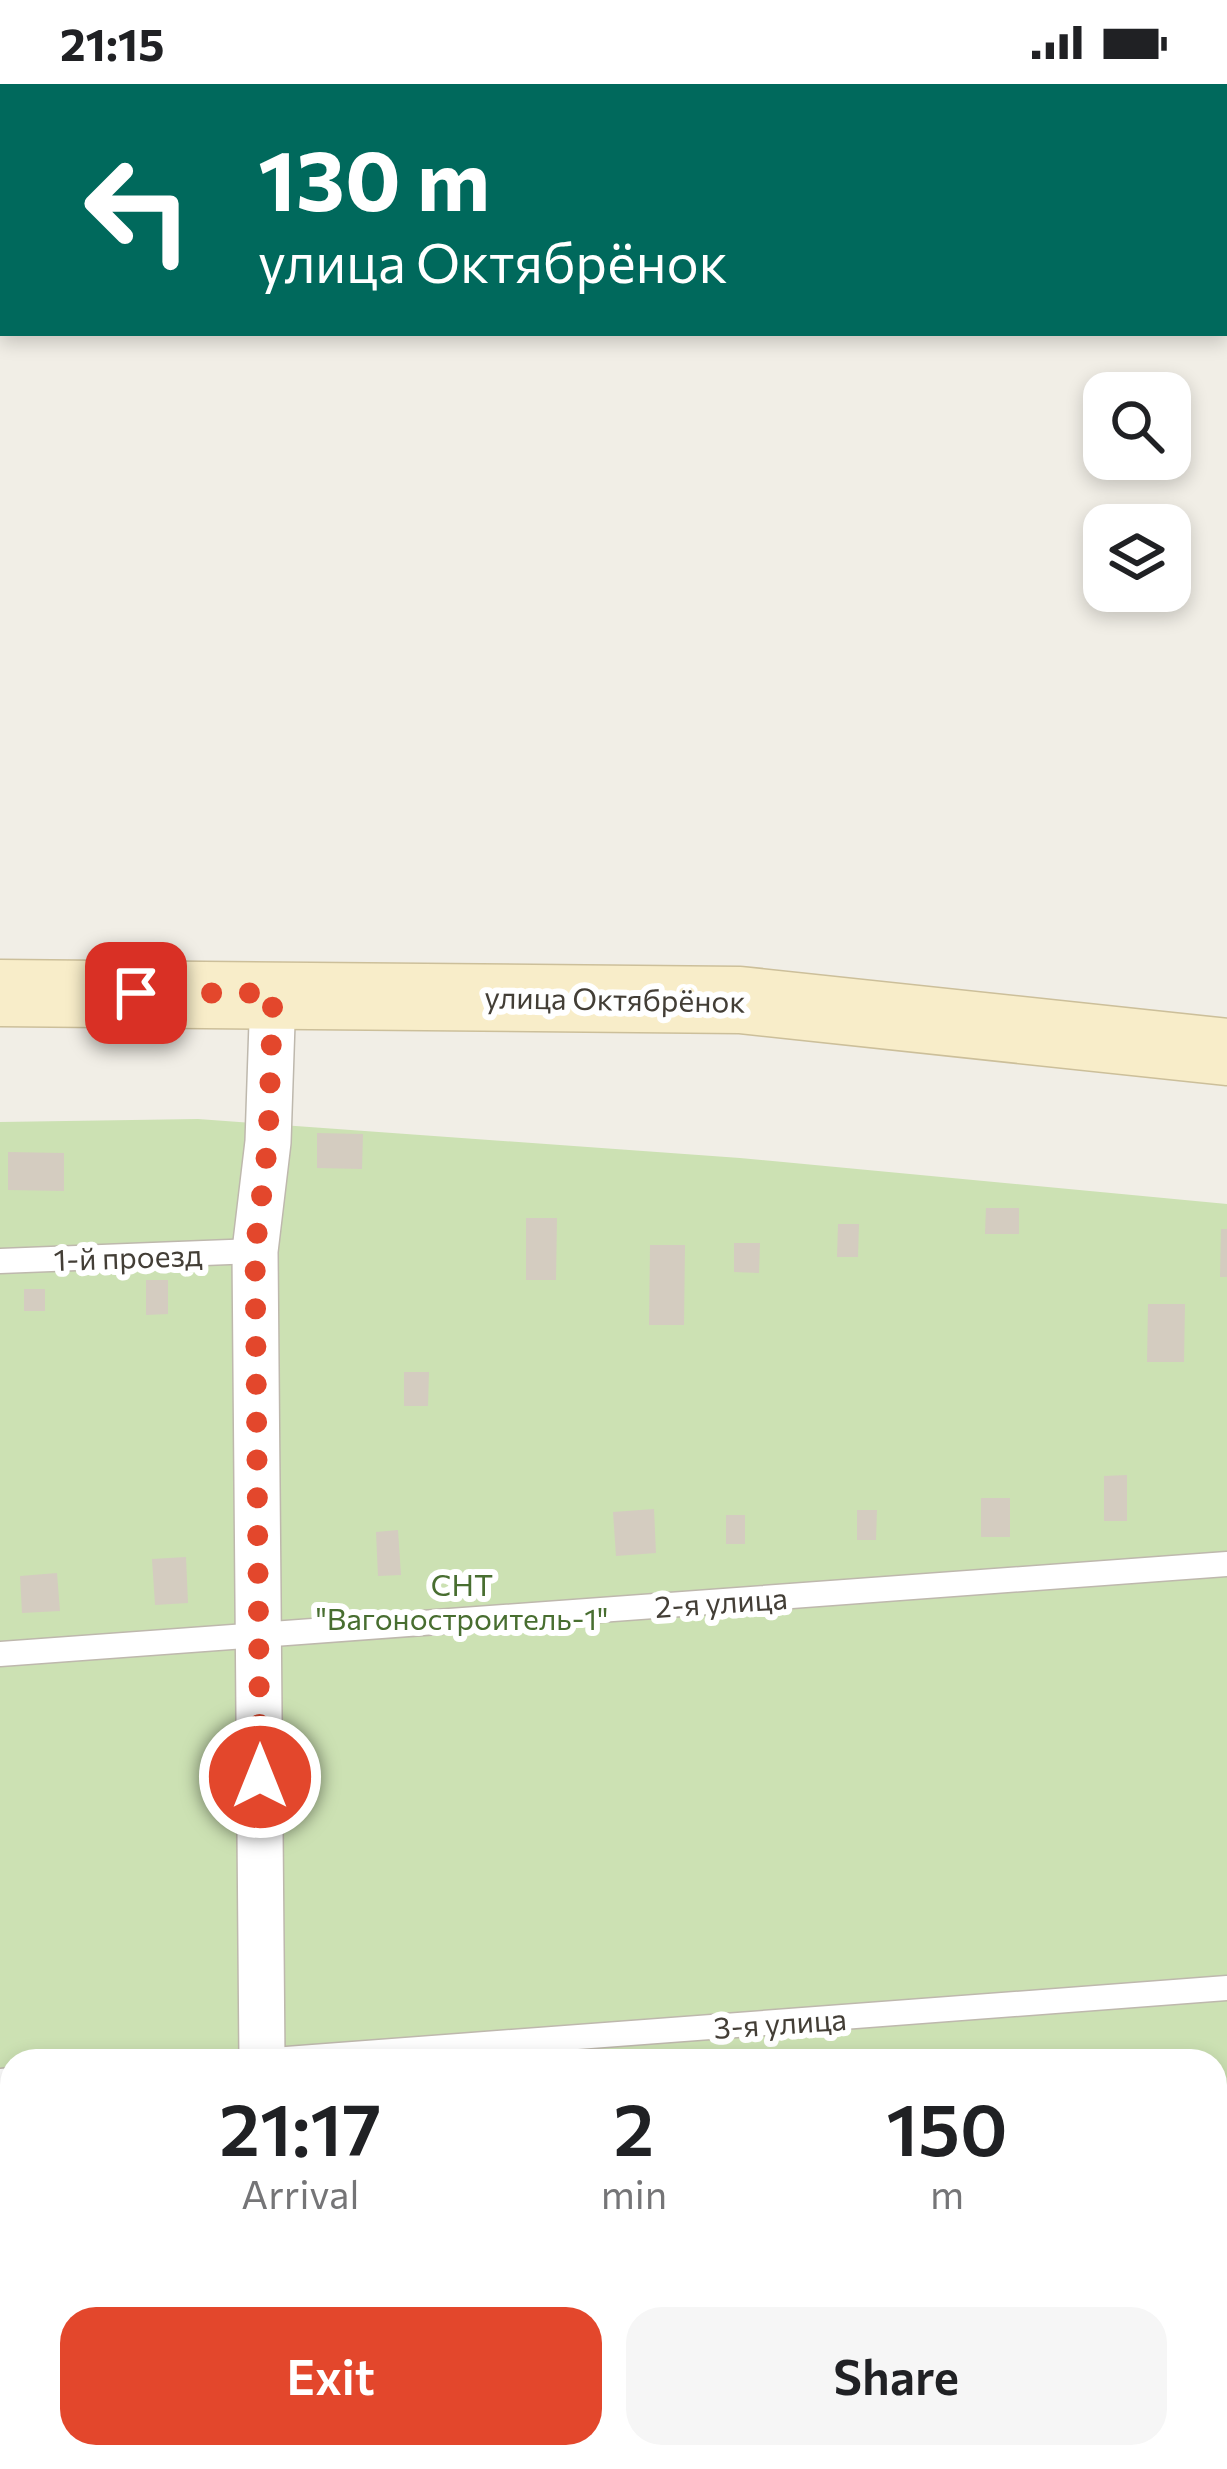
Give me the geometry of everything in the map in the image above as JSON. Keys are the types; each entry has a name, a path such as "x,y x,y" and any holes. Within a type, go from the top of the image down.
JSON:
{"street":[{"path":"261,2049 255,1251 268,1142 273,993"},
{"name":"улица Октябрёнок","path":"0,994 740,1000 1227,1052"}],"lane":[{"name":"1-й проезд","path":"0,1262 255,1251"},
{"name":"2-я улица","path":"0,1654 1227,1564"},
{"name":"3-я улица","path":"420,2049 1227,1988"}],"green space":[{"name":"СНТ \"Вагоностроитель-1\"","path":"198,1119 740,1158 1227,1204 1227,2049 0,2049 0,1122"}],"building":[{"path":"317,1133 363,1134 362,1169 317,1168"},
{"path":"8,1152 64,1153 64,1191 8,1190"},
{"path":"986,1208 1019,1208 1019,1234 985,1234"},
{"path":"526,1218 557,1218 556,1280 526,1280"},
{"path":"838,1224 859,1224 858,1257 837,1257"},
{"path":"1221,1229 1227,1229 1227,1277 1220,1277"},
{"path":"734,1243 760,1243 759,1273 734,1272"},
{"path":"650,1245 685,1245 684,1325 649,1325"},
{"path":"146,1280 168,1280 168,1314 146,1315"},
{"path":"24,1289 45,1289 45,1311 24,1311"},
{"path":"1148,1304 1185,1304 1184,1362 1147,1362"},
{"path":"404,1372 429,1372 428,1406 404,1406"},
{"path":"1127,1475 1127,1521 1104,1521 1104,1476"},
{"path":"981,1498 1010,1498 1010,1537 981,1537"},
{"path":"654,1509 656,1553 616,1556 613,1512"},
{"path":"857,1510 877,1510 876,1540 857,1540"},
{"path":"726,1515 745,1515 745,1544 726,1544"},
{"path":"398,1530 401,1575 378,1576 376,1532"},
{"path":"186,1557 188,1603 155,1605 152,1559"},
{"path":"57,1573 60,1611 22,1613 20,1576"}],"route":[{"path":"136,993 273,993 268,1142 255,1251 260,1777"}]}
